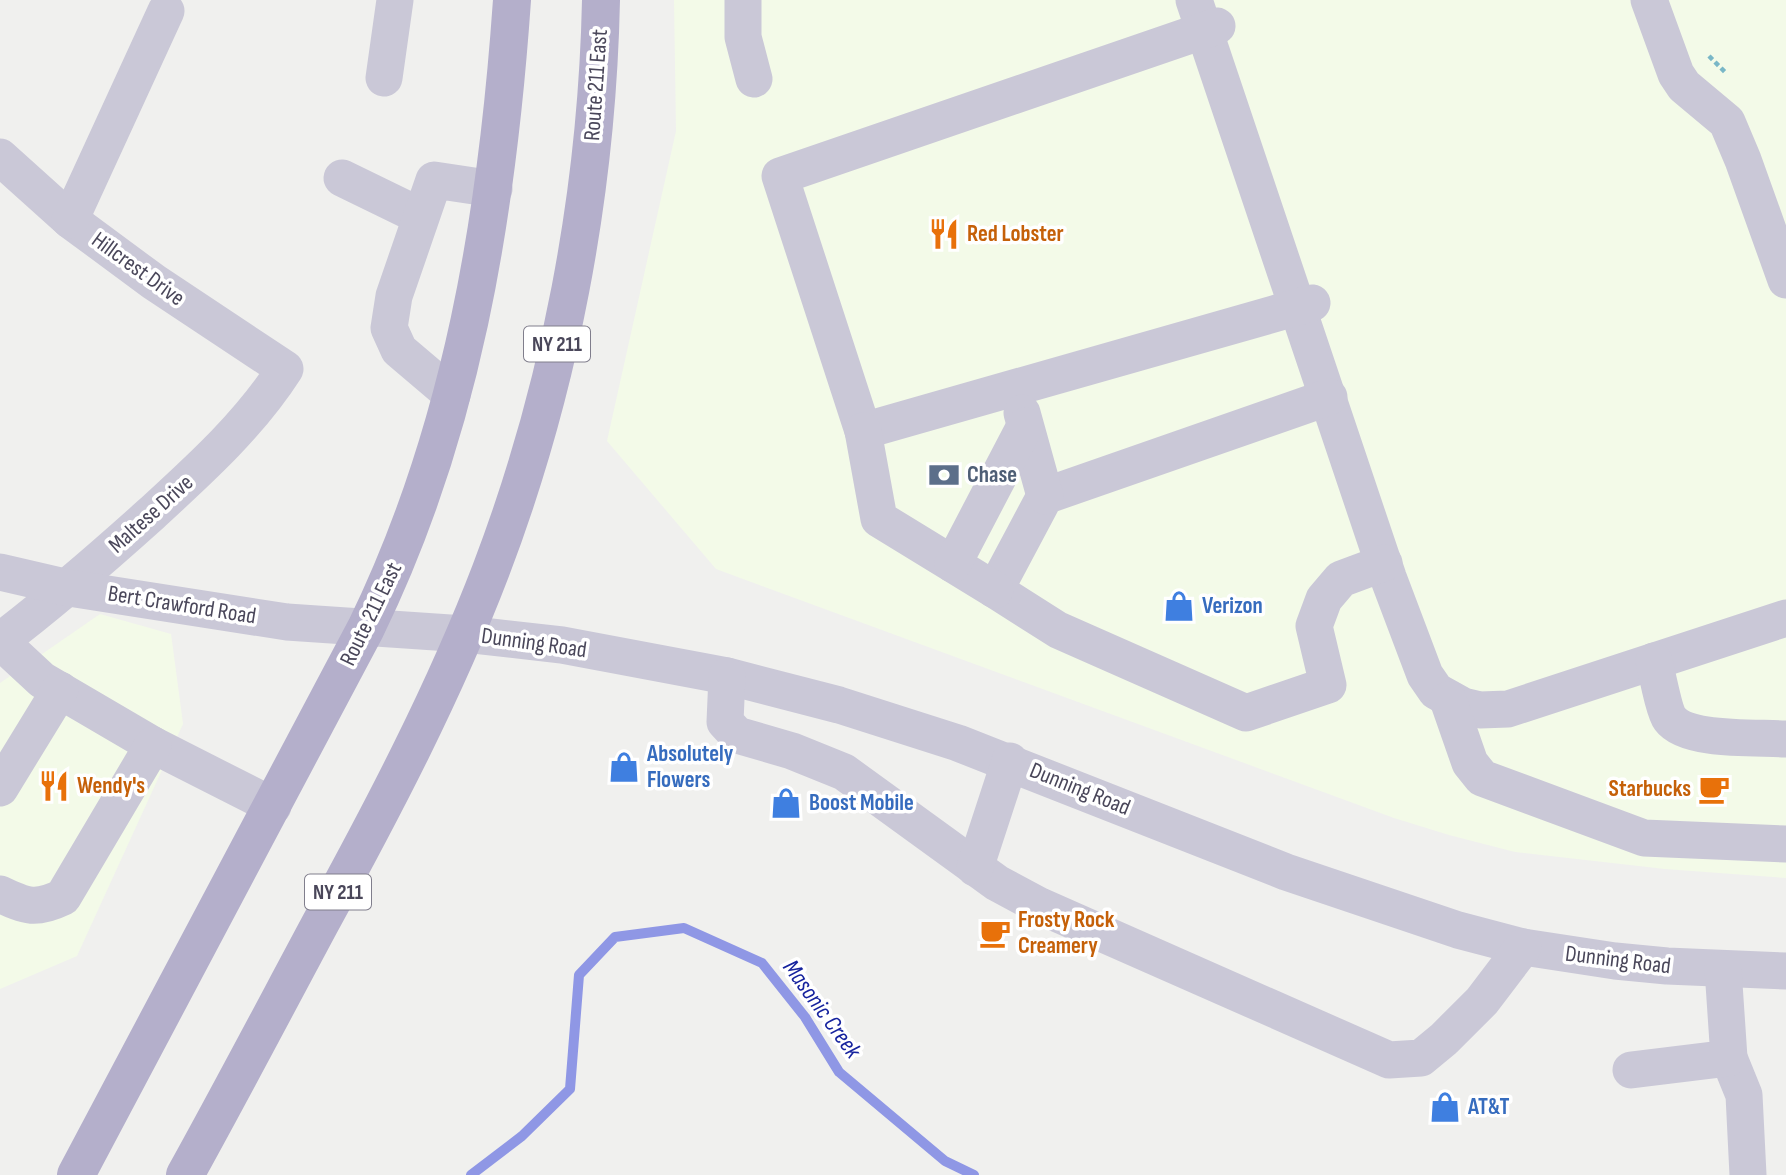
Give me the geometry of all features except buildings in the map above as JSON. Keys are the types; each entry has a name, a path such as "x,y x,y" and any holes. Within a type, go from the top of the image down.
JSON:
{"main road":[{"name":"Route 211 East","path":"76,1175 366,628 394,570 415,517 452,395 476,287 494,189 512,0"},
{"name":"Route 211 East","path":"185,1175 394,786 465,634 513,509 533,441 578,249 588,180 600,43 601,0"}],"street":[{"path":"384,78 395,0"},
{"path":"743,0 743,37 754,79"},
{"path":"1649,0 1676,74 1684,86 1727,122 1786,280"},
{"path":"70,220 166,11"},
{"path":"1384,563 1341,579 1324,599 1314,626 1328,685 1246,713 1058,630 879,519 863,431 780,176 1205,19 1305,304 1329,397 1384,563 1425,675 1436,691 1463,706 1480,710 1508,709 1786,618"},
{"name":"Hillcrest Drive","path":"0,157 70,220 154,282 285,369"},
{"path":"342,178 420,216"},
{"path":"452,395 399,350 389,328 394,296 433,180 494,189"},
{"path":"863,431 1305,304"},
{"name":"Maltese Drive","path":"0,641 69,588 213,458 266,399 285,369"},
{"path":"1015,387 1045,496"},
{"path":"995,590 1045,496 1329,397"},
{"path":"953,564 1025,426"},
{"name":"Bert Crawford Road","path":"0,572 69,588 287,622 366,628"},
{"name":"Dunning Road","path":"366,628 465,634 562,645 727,676 839,705 1010,761 1297,876 1447,927 1523,947 1615,961 1786,971"},
{"path":"1721,639 1786,642"},
{"path":"0,641 51,685 144,740 273,806"},
{"path":"1654,661 1670,719 1687,731 1712,735 1786,738"},
{"path":"727,676 725,722 737,735 792,751 844,772 975,868 1040,906 1389,1060 1421,1058 1444,1040 1482,1001 1523,947"},
{"path":"0,753 51,685"},
{"path":"0,788 51,685"},
{"path":"1448,700 1470,763 1482,778 1644,838 1786,844"},
{"path":"0,868 31,885 41,884 49,878 144,740"},
{"path":"0,894 24,906 44,906 63,897 144,740"},
{"path":"975,868 1010,761"},
{"path":"1723,969 1730,1058 1744,1095 1748,1175"},
{"path":"1631,1070 1730,1058"}],"shaded area":[{"path":"674,0 1786,0 1786,878 1665,869 1515,852 1449,835 1394,818 716,569 607,441 676,131"},
{"path":"100,614 171,634 183,724 77,956 0,989 0,683"}],"waterway":[{"name":"Masonic Creek","path":"471,1175 522,1136 570,1089 579,975 615,937 684,928 762,963 805,1017 839,1072 945,1161 974,1175"}],"place":[{"name":"Red Lobster","path":"944,234"},
{"name":"Chase","path":"944,475"},
{"name":"Verizon","path":"1179,606"},
{"name":"Absolutely Flowers","path":"624,767"},
{"name":"Wendy's","path":"54,786"},
{"name":"Starbucks","path":"1714,789"},
{"name":"Boost Mobile","path":"786,803"},
{"name":"Frosty Rock Creamery","path":"995,933"},
{"name":"AT&T","path":"1445,1107"}]}
